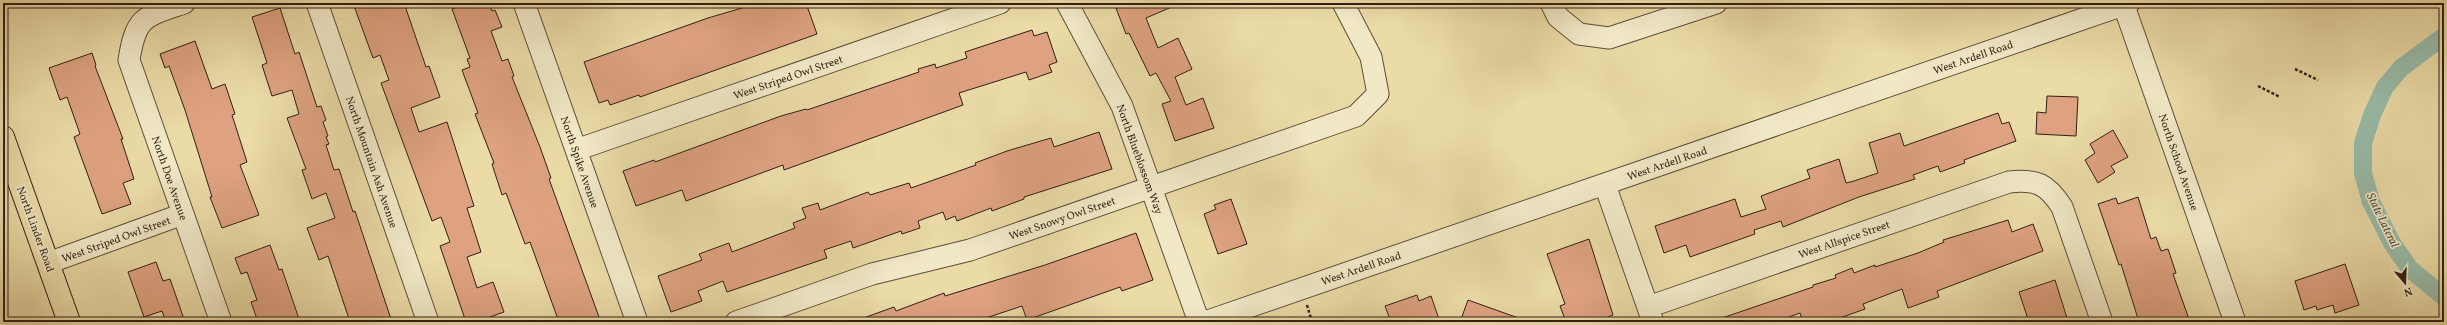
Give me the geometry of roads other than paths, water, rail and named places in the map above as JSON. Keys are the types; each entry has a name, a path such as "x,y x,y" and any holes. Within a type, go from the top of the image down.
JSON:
{"main road":[{"name":"North Linder Road","path":"3,137 69,322"}],"street":[{"name":"North Doe Avenue","path":"184,3 149,15 133,33 129,60 221,322"},
{"name":"North Mountain Ash Avenue","path":"317,3 428,322"},
{"name":"North Spike Avenue","path":"524,3 637,322"},
{"name":"West Striped Owl Street","path":"576,150 1000,3"},
{"name":"North Blueblossom Way","path":"1066,3 1122,106 1198,322"},
{"name":"West Snowy Owl Street","path":"736,322 872,274 970,250 1356,116 1378,94 1371,57 1343,3"},
{"path":"1551,3 1558,17 1579,34 1609,38 1716,3"},
{"name":"West Ardell Road","path":"1205,322 2125,4"},
{"name":"North School Avenue","path":"2125,4 2235,322"},
{"name":"West Allspice Street","path":"1651,315 2009,182 2025,180 2041,184 2053,194 2062,207 2102,322"},
{"path":"1605,185 1651,315"},
{"name":"West Striped Owl Street","path":"48,263 183,214"}],"waterway":[{"name":"State Lateral","path":"2444,36 2401,68 2385,87 2372,115 2363,143 2363,173 2371,202 2392,243 2410,269 2444,297"}]}
